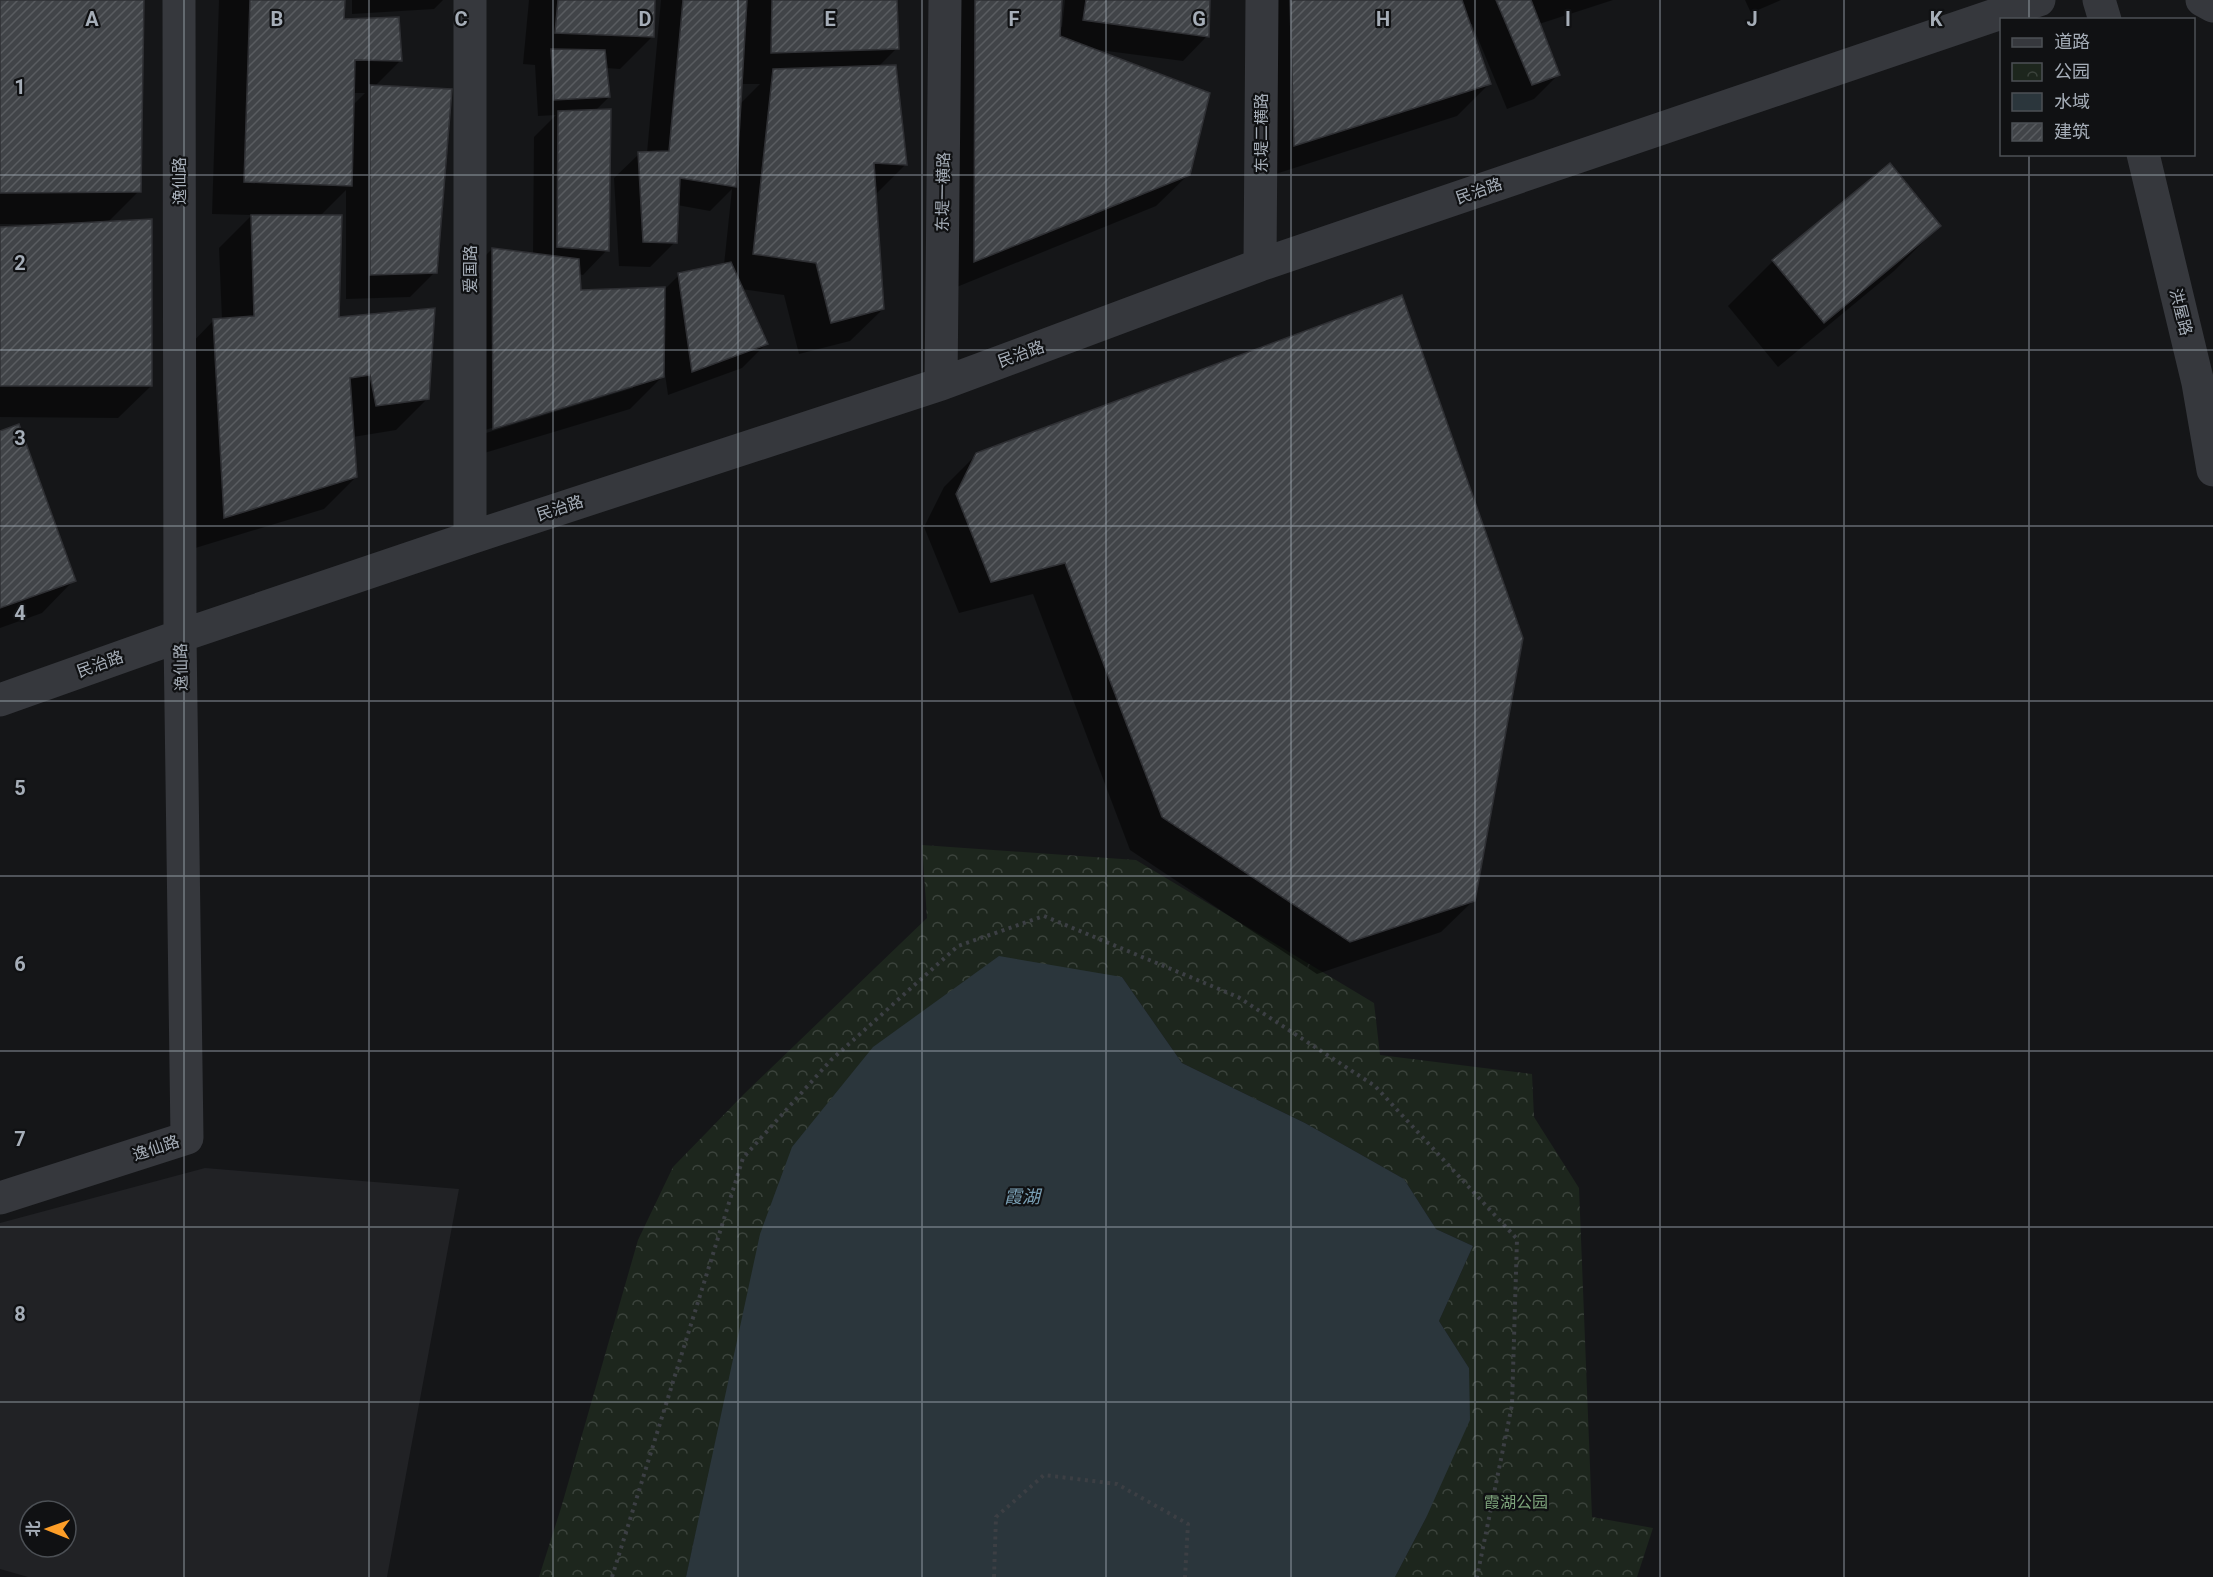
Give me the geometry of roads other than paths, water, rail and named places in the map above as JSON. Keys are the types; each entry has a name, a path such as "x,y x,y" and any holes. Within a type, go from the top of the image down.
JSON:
{"street":[{"name":"逸仙路","path":"0,1198 188,1138 180,636 179,0"},
{"name":"爱国路","path":"470,0 470,538"},
{"name":"东堤一横路","path":"941,384 945,0"},
{"name":"东堤二横路","path":"1260,265 1262,0"},
{"name":"民治路","path":"0,700 180,636 470,538 941,384 1260,265 2039,0"},
{"path":"2099,0 2104,18"},
{"path":"2202,0 2213,6"},
{"name":"洪屋路","path":"2143,156 2198,383 2213,470"}],"water":[{"name":"霞湖","path":"999,956 1122,977 1182,1063 1305,1123 1404,1179 1436,1229 1473,1246 1439,1321 1469,1368 1470,1420 1426,1518 1395,1577 686,1577 760,1234 792,1147 873,1047"}],"park label":[{"name":"霞湖公园","path":"1516,1502"}]}
